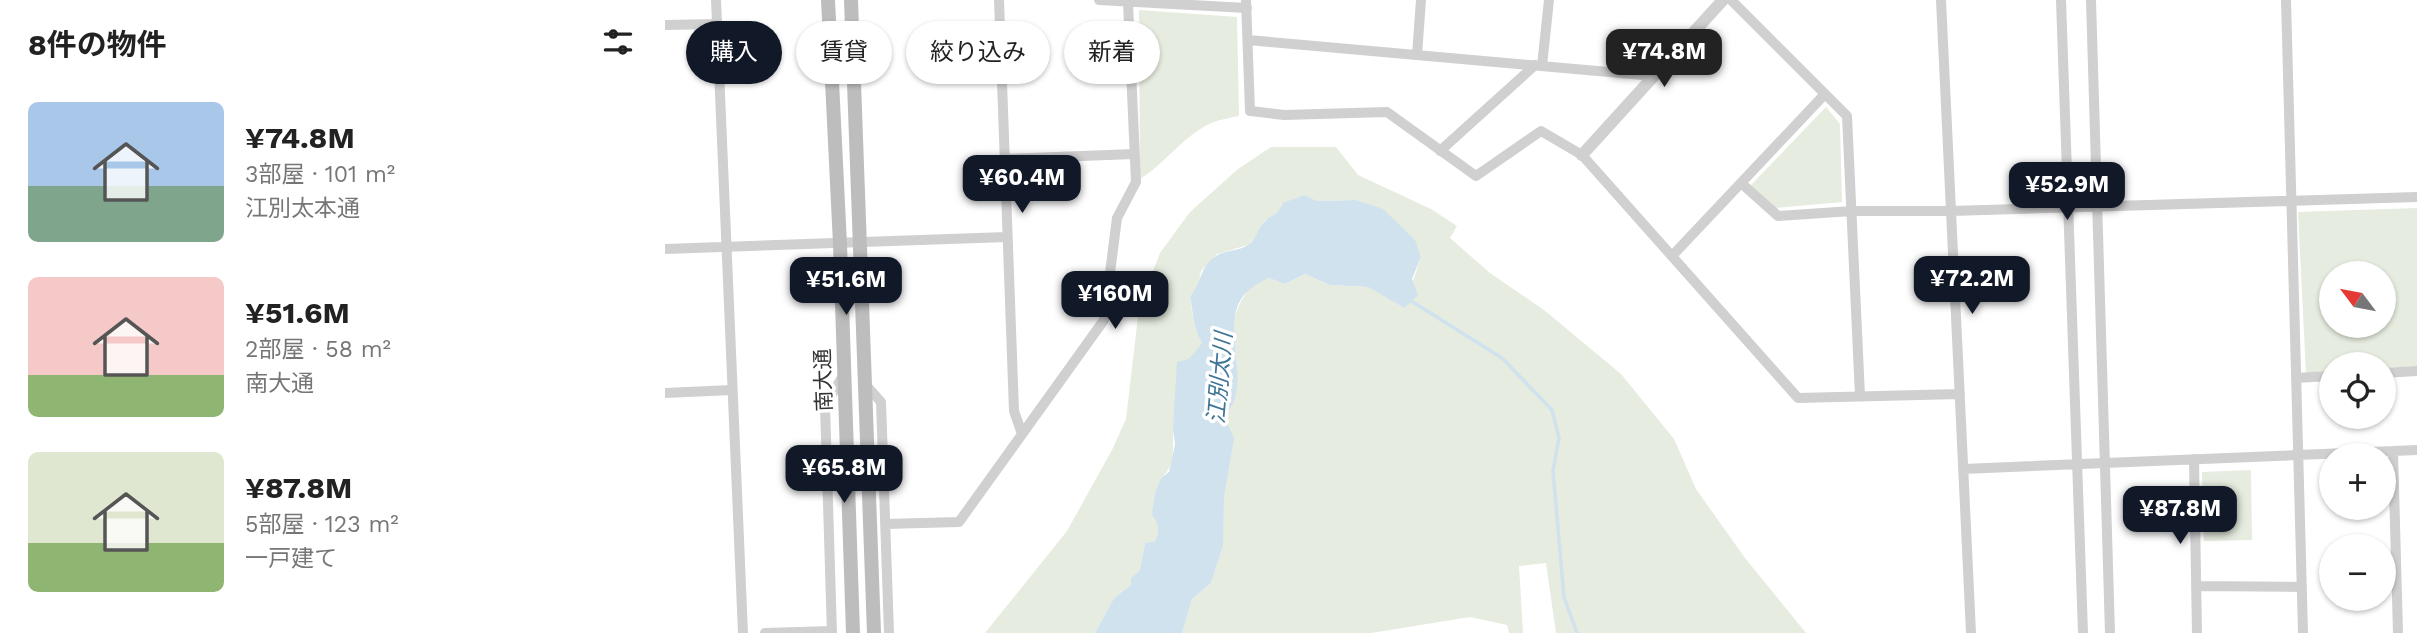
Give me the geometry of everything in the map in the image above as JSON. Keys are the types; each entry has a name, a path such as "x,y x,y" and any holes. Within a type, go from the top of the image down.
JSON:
{"main road":[{"name":"南大通","path":"828,0 840,244 853,633"},
{"name":"南大通","path":"851,0 874,633"}],"street":[{"path":"716,0 717,21"},
{"path":"999,0 1014,411 1022,435"},
{"path":"1099,0 1128,3 1247,4 1249,111 1284,115 1387,112 1476,176 1541,131 1582,155 1798,398 1960,394"},
{"path":"1417,55 1421,0"},
{"path":"1440,151 1538,66 1549,0"},
{"path":"1582,155 1723,0"},
{"path":"1731,0 1847,116 1860,397"},
{"path":"1941,0 1971,633"},
{"path":"2061,0 2083,633"},
{"path":"2091,0 2109,633"},
{"path":"2286,0 2303,633"},
{"path":"885,524 959,522 1104,320 1117,218 1136,182 1128,3"},
{"path":"665,25 686,24"},
{"path":"1248,40 1654,76"},
{"path":"719,84 743,633"},
{"path":"1672,256 1825,94"},
{"path":"1005,159 1134,154"},
{"path":"1741,183 1778,216 1852,211 1951,211 2417,197"},
{"path":"665,249 1007,237"},
{"path":"2396,372 2417,371"},
{"path":"765,633 832,632 825,406 844,374"},
{"path":"2296,378 2319,377"},
{"path":"866,385 881,402 889,633"},
{"path":"665,393 732,390"},
{"path":"2396,451 2417,450"},
{"path":"1963,469 2319,454"},
{"path":"2194,459 2197,633"},
{"path":"2395,520 2398,633"},
{"path":"2196,586 2302,587"}],"shaded area":[{"path":"1139,10 1237,17 1239,116 1207,125 1140,179 1139,84 1160,84 1160,21 1139,21"},
{"path":"1826,107 1840,124 1842,202 1775,208 1751,185"},
{"path":"1271,147 1336,147 1358,175 1431,209 1457,226 1450,238 1490,273 1544,310 1621,374 1674,439 1696,489 1745,558 1806,633 1556,633 1546,563 1519,566 1523,633 1509,633 1507,625 1470,617 1371,633 1182,633 1192,599 1211,583 1223,546 1224,418 1236,395 1237,363 1232,323 1251,285 1269,278 1285,284 1305,274 1330,285 1368,287 1404,308 1421,257 1355,200 1317,201 1305,195 1263,222 1248,245 1217,254 1201,271 1197,290 1190,297 1195,326 1202,343 1186,372 1180,393 1172,460 1161,478 1159,534 1155,541 1145,543 1140,570 1131,578 1131,585 1114,598 1095,633 985,633 1067,531 1112,450 1126,419 1139,308 1160,253 1190,212 1238,169"},
{"path":"2417,208 2417,366 2396,367 2396,352 2319,352 2319,372 2306,373 2298,212"},
{"path":"2251,470 2252,540 2204,541 2202,472"}],"water":[{"name":"江別太川","path":"1305,195 1317,201 1355,200 1383,209 1415,240 1421,257 1412,279 1418,295 1404,308 1368,287 1330,285 1305,274 1285,284 1269,278 1252,288 1241,300 1236,313 1236,394 1225,418 1234,438 1224,497 1223,546 1211,583 1192,599 1182,633 1095,633 1114,598 1131,585 1131,578 1140,570 1145,543 1155,541 1158,534 1152,515 1155,493 1161,478 1169,472 1175,444 1173,429 1177,362 1189,359 1202,343 1195,326 1190,297 1210,260 1248,245 1283,203"}],"waterway":[{"path":"1408,299 1502,358 1552,410 1559,438 1553,471 1564,597 1577,633"}]}
